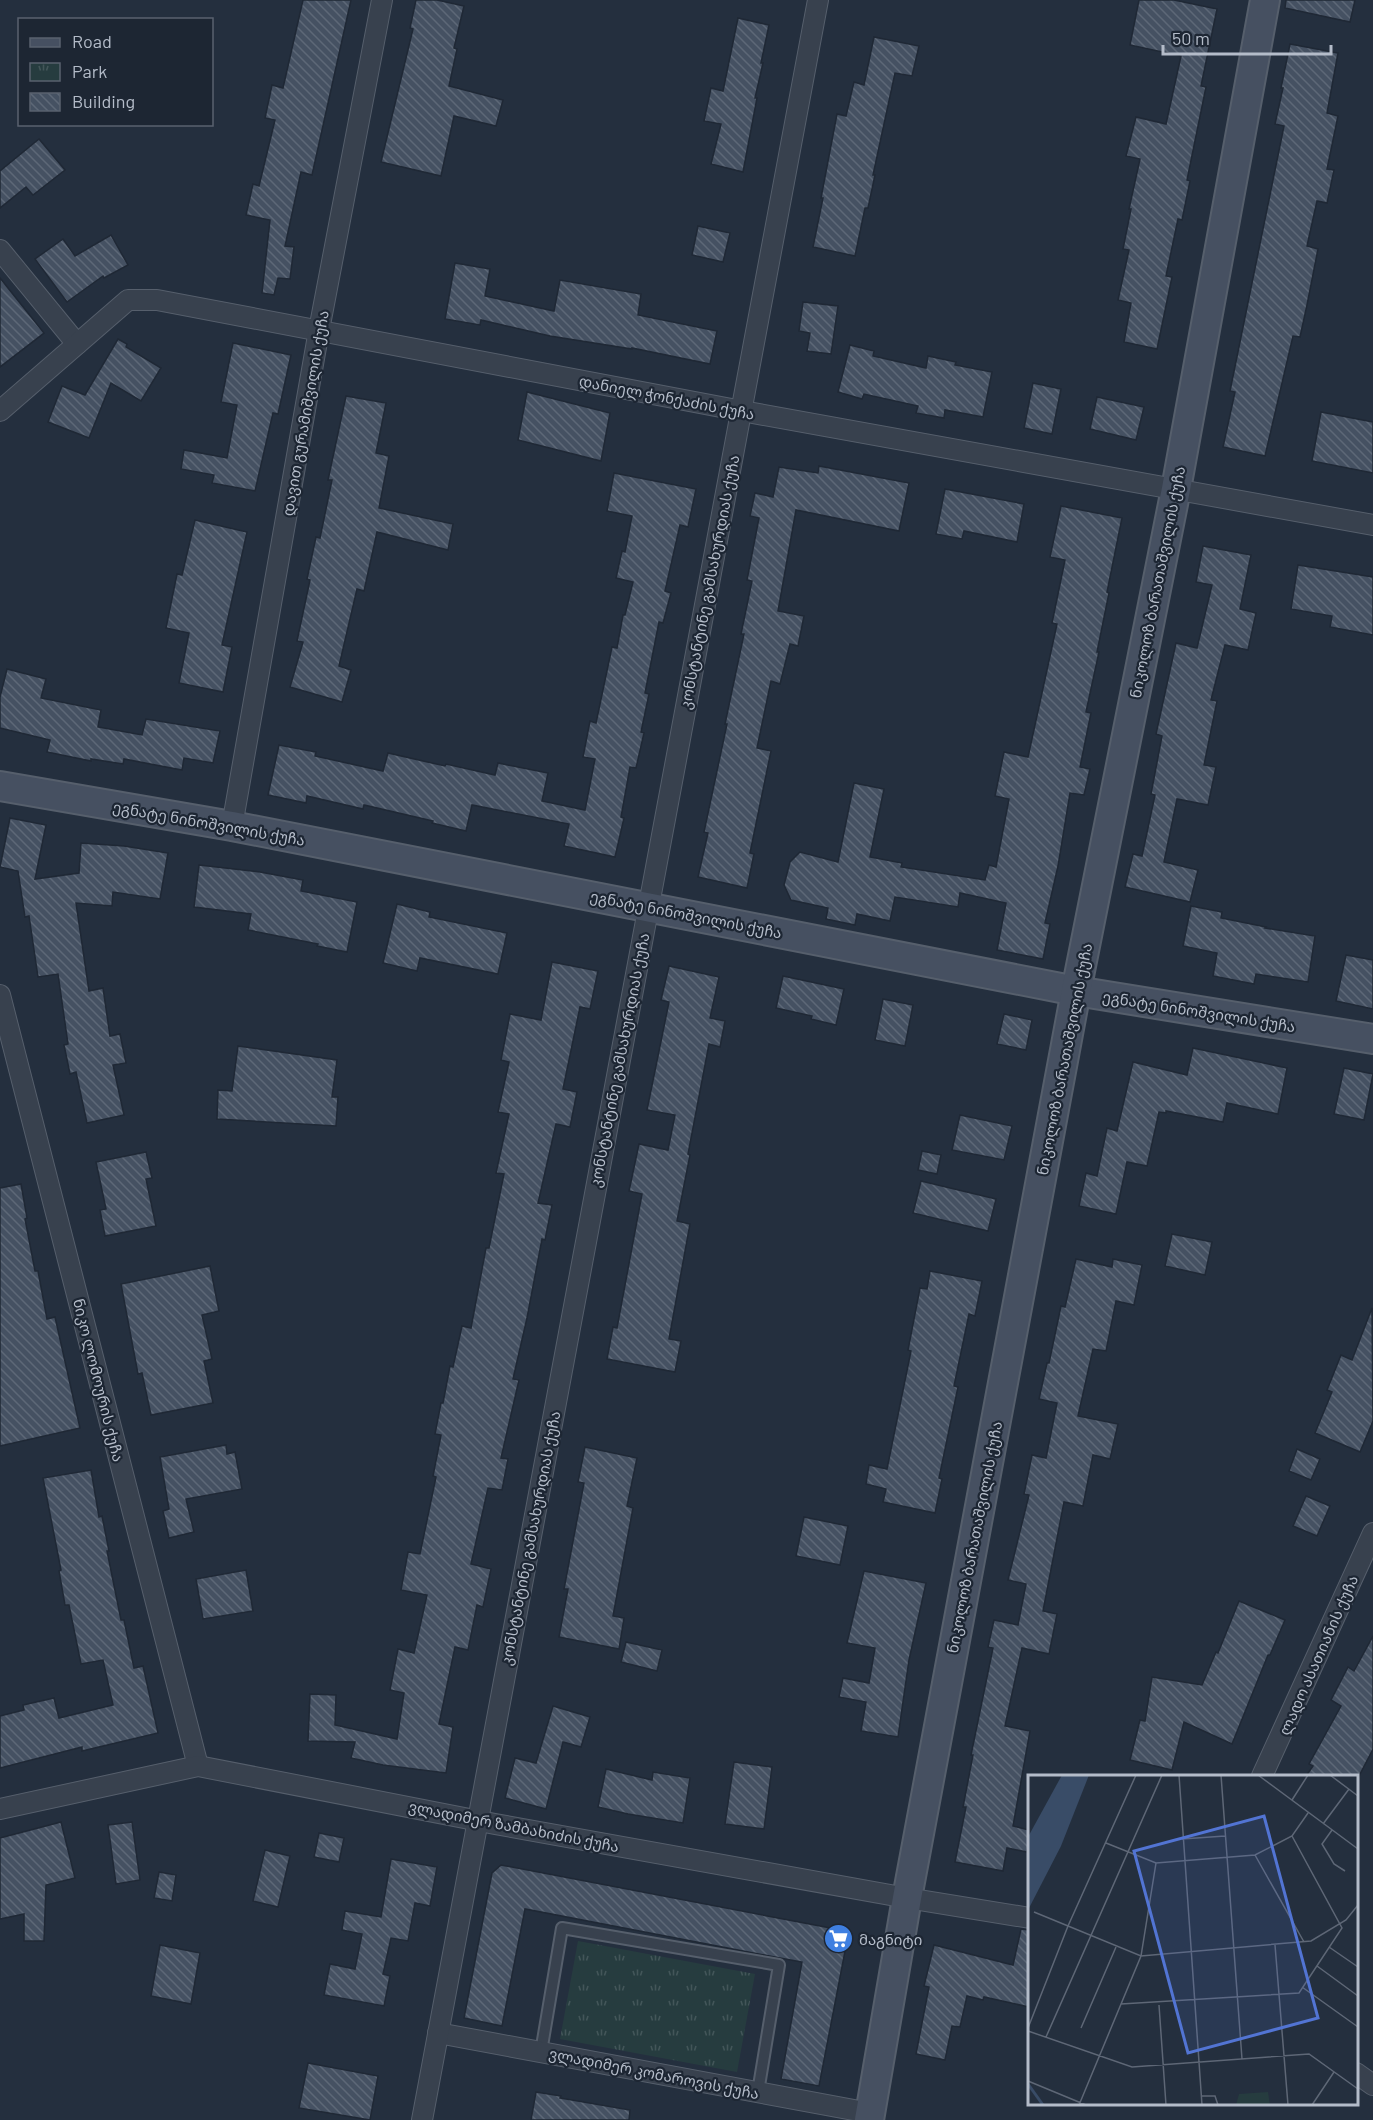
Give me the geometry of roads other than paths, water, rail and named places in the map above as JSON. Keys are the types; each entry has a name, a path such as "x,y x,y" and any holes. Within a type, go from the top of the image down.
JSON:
{"street":[{"name":"დავით გურამიშვილის ქუჩა","path":"232,826 319,330 382,0"},
{"name":"კონსტანტინე გამსახურდიას ქუჩა","path":"422,2120 818,0"},
{"name":"ნიკოლოზ ბარათაშვილის ქუჩა","path":"869,2116 907,1898 1076,991 1176,489 1265,0"},
{"path":"0,250 77,344"},
{"name":"დანიელ ჭონქაძის ქუჩა","path":"0,411 128,300 157,300 742,411 1373,525"},
{"name":"ეგნატე ნინოშვილის ქუჩა","path":"0,786 232,826 1076,991 1373,1039"},
{"name":"ნიკო ლომოურის ქუჩა","path":"0,995 198,1766"},
{"name":"ლადო ასათიანის ქუჩა","path":"1262,1775 1373,1533"},
{"name":"ვლადიმერ ზამბახიძის ქუჩა","path":"0,1809 198,1766 477,1820 1028,1918"},
{"name":"ვლადიმერ კომაროვის ქუჩა","path":"438,2033 758,2092 869,2116"},
{"path":"1358,2074 1373,2085"}],"lane":[{"path":"541,2052 562,1928 779,1965 758,2092"}],"place":[{"name":"მაგნიტი","path":"838,1939"}]}
